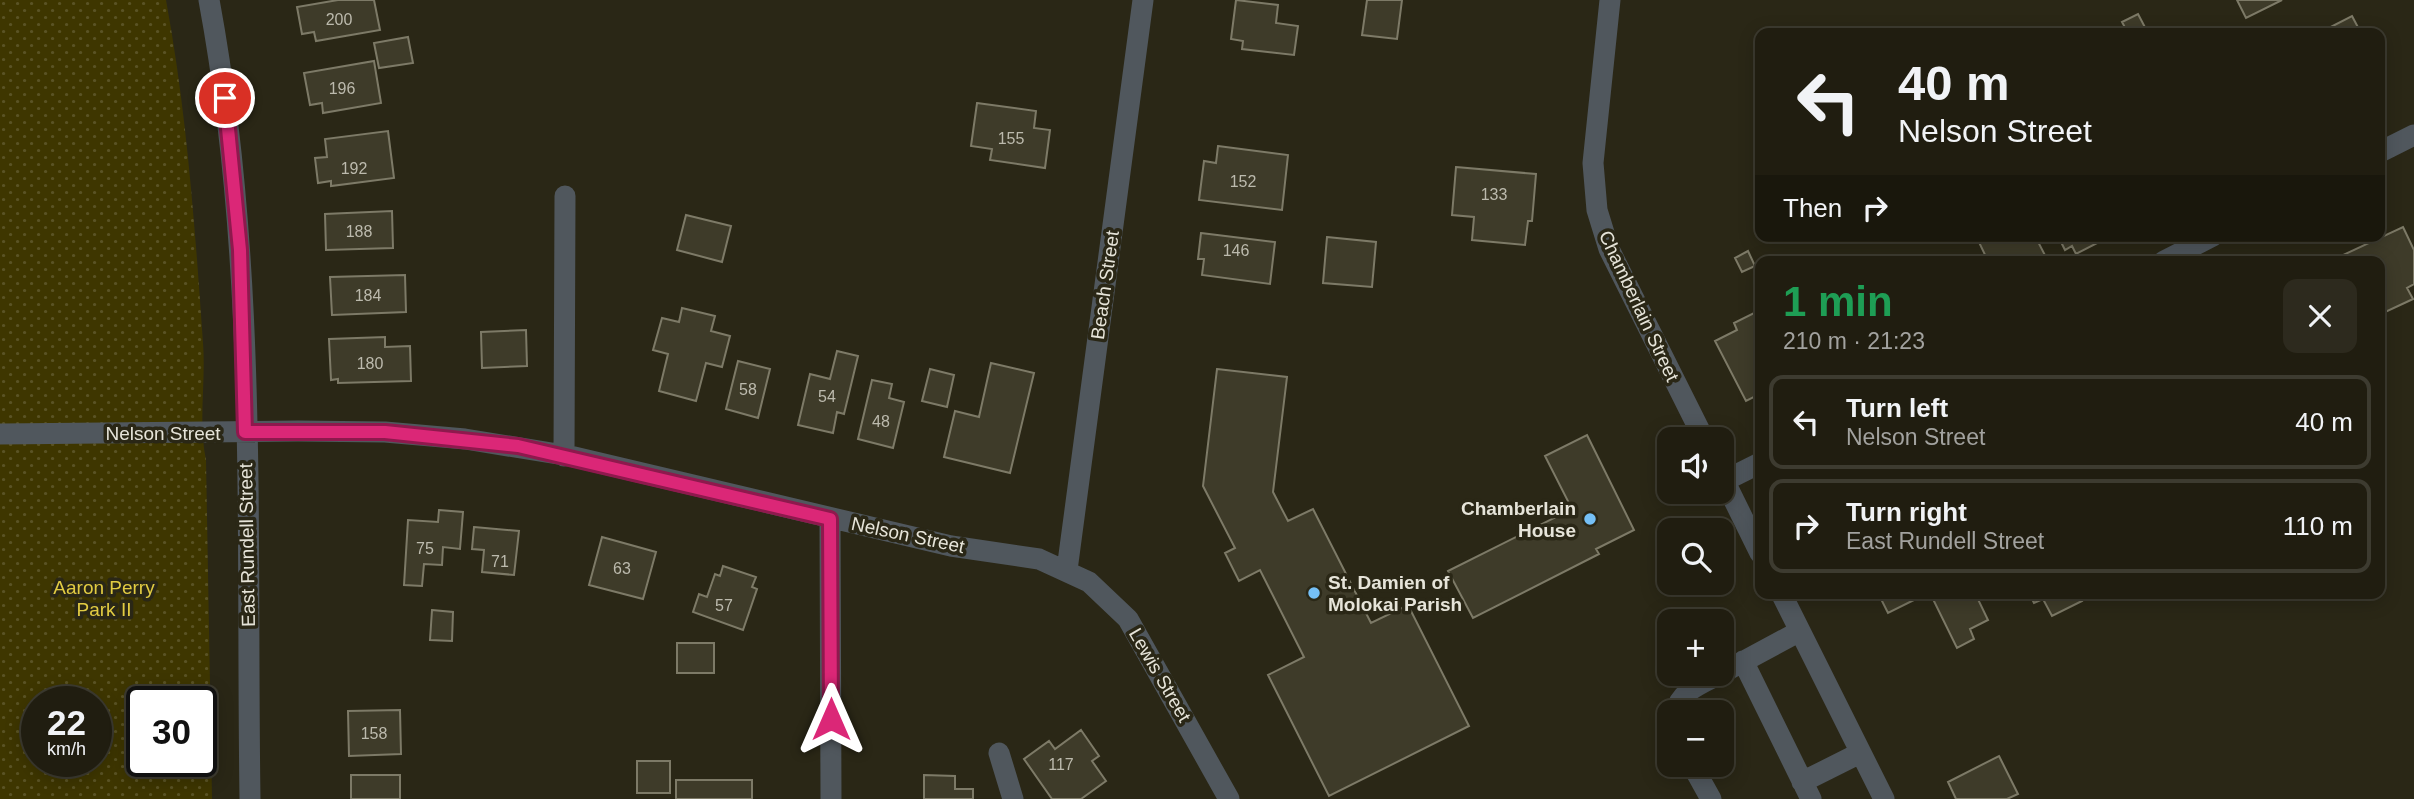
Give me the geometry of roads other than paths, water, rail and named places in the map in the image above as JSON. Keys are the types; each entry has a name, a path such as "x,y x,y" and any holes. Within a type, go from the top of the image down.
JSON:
{"street":[{"name":"East Rundell Street","path":"209,0 237,208 244,332 250,799"},
{"name":"Beach Street","path":"1068,570 1143,0"},
{"name":"Chamberlain Street","path":"1610,0 1593,163 1597,210 1613,258 1698,427"},
{"path":"2385,150 2414,135"},
{"path":"564,456 565,196"},
{"path":"2174,256 2201,242"},
{"name":"Nelson Street","path":"0,433 412,434 465,439 564,456 951,546 1025,555 1068,570"},
{"path":"1734,474 1755,465"},
{"path":"1734,500 1755,543"},
{"path":"830,519 831,799"},
{"name":"Lewis Street","path":"1068,570 1099,590 1128,619 1229,799"},
{"path":"1784,599 1884,799"},
{"path":"1734,666 1800,631"},
{"path":"1743,662 1807,790 1860,753"},
{"path":"1682,700 1697,686"},
{"path":"999,753 1013,799"},
{"path":"1699,777 1711,799"}],"place":[{"name":"Chamberlain House","path":"1590,519"},
{"name":"St. Damien of Molokai Parish","path":"1314,593"}],"park label":[{"name":"Aaron Perry Park II","path":"104,598"}]}
